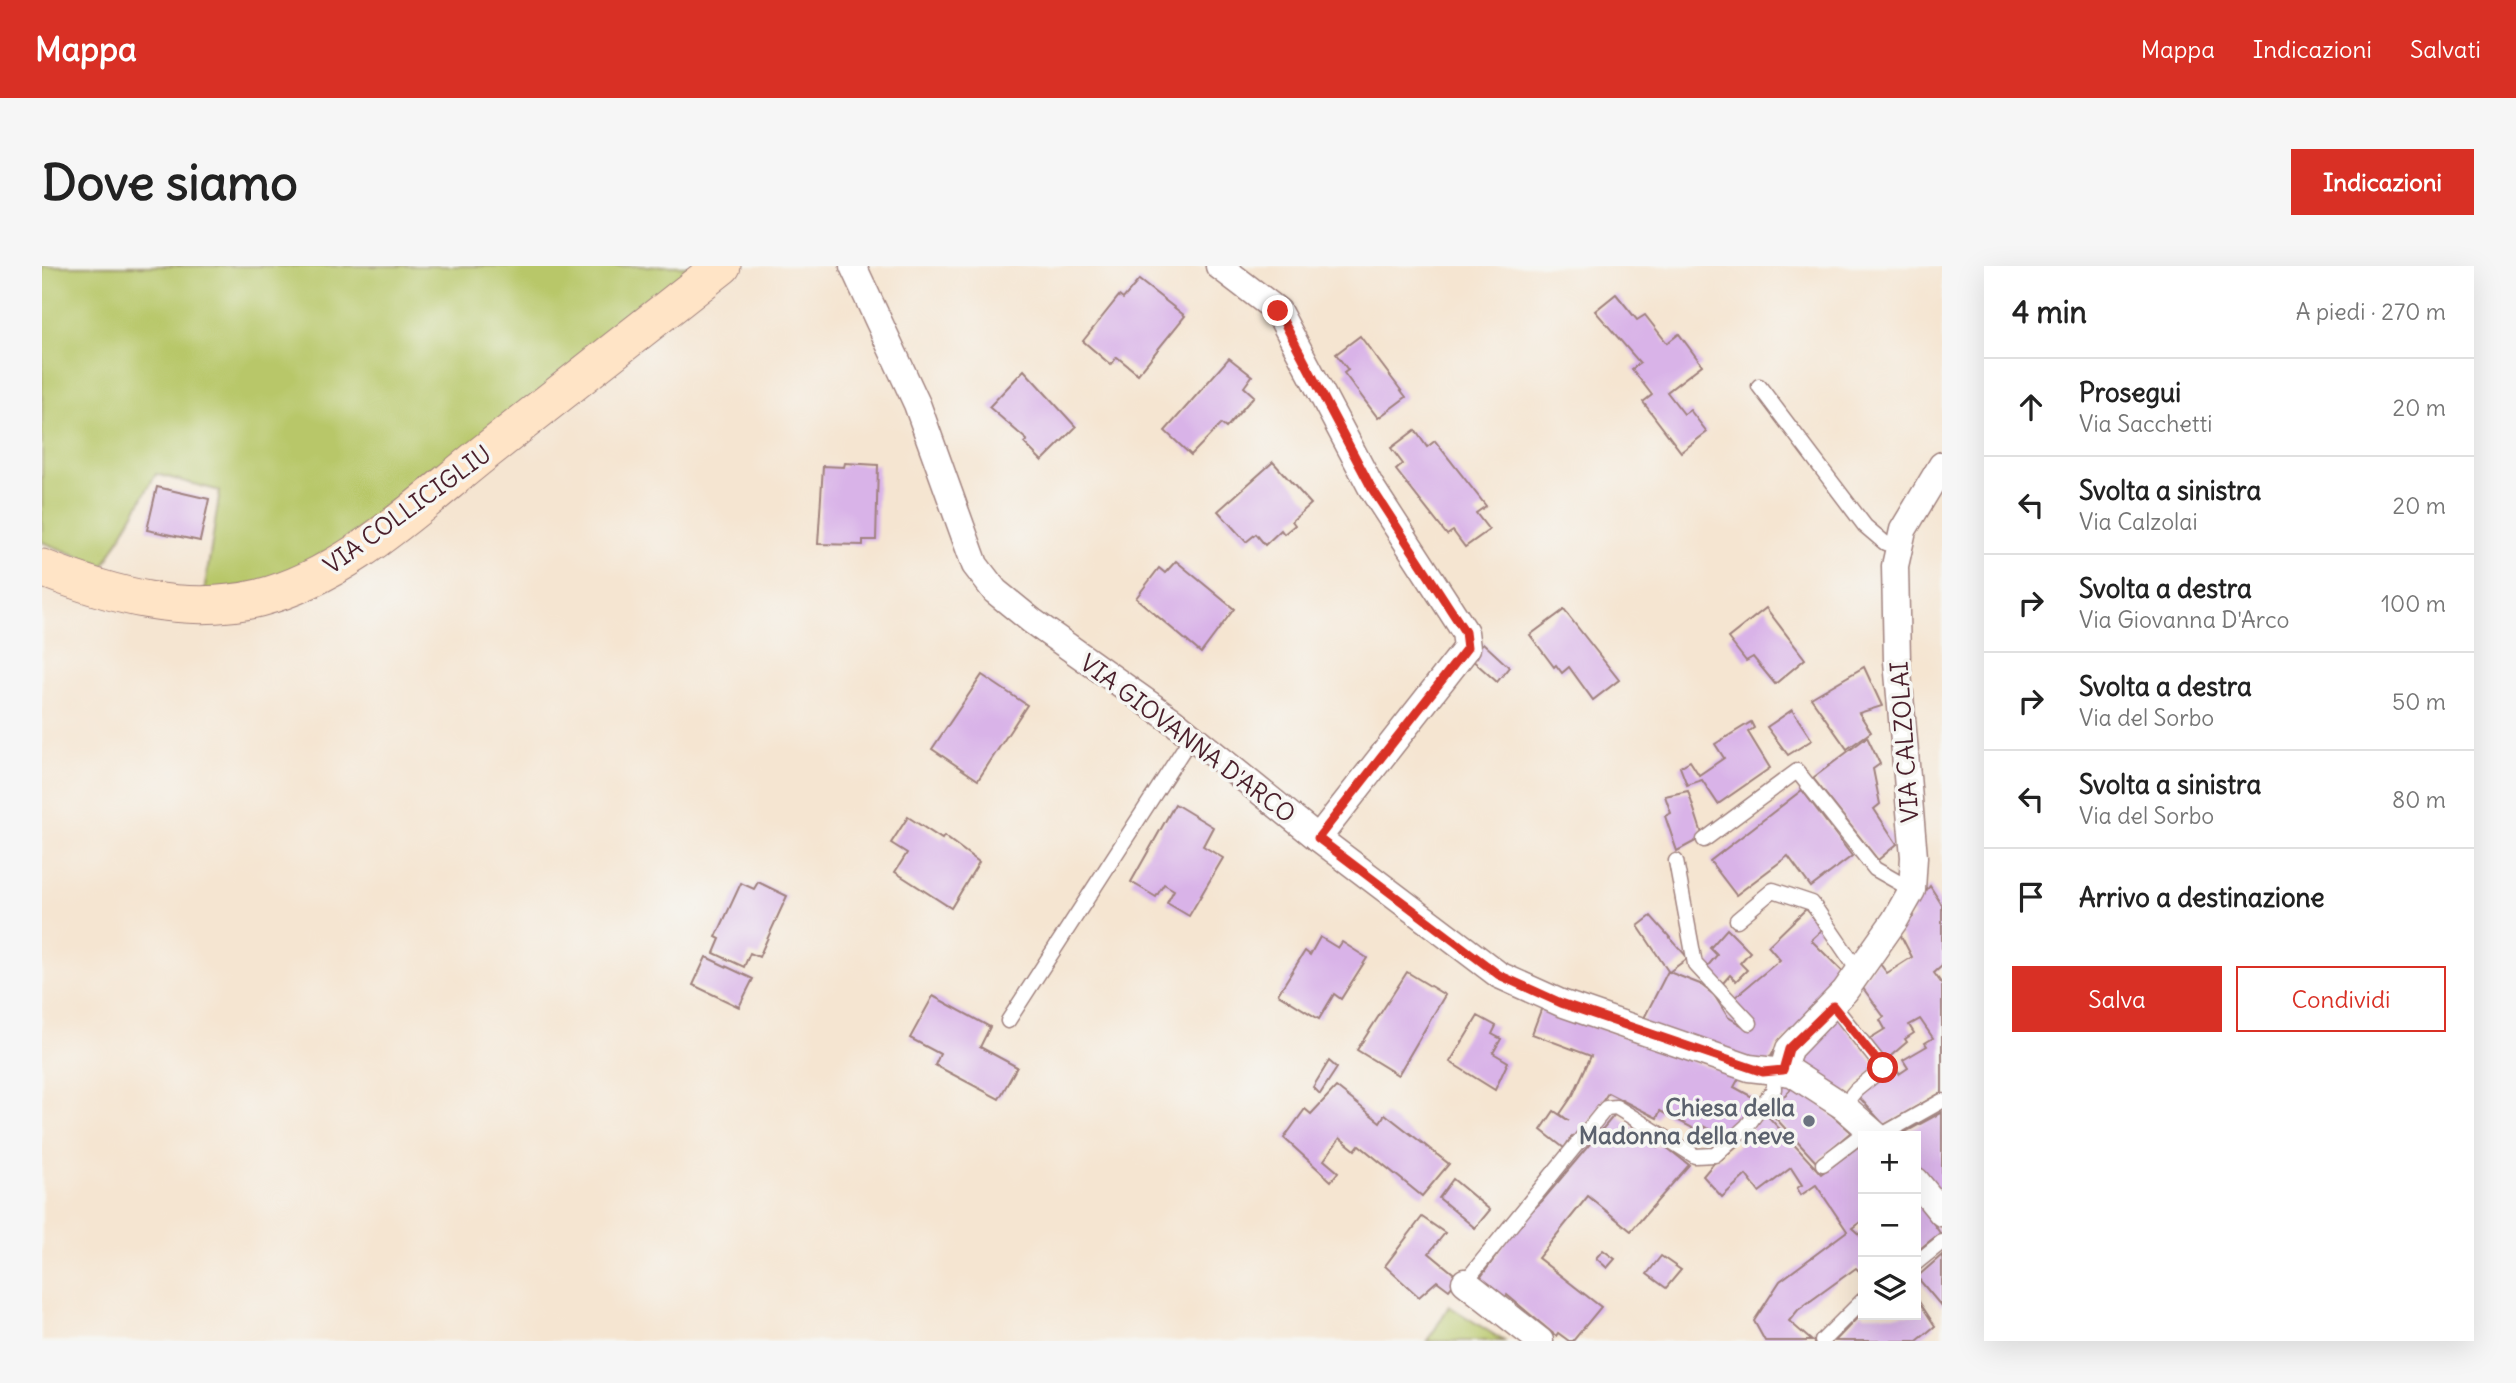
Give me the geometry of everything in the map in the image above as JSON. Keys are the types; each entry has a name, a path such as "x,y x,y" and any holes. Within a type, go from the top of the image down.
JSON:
{"main road":[{"name":"VIA COLLICIGLIU","path":"42,568 108,591 148,601 191,604 258,598 310,579 374,539 722,266"}],"street":[{"name":"VIA GIOVANNA D'ARCO","path":"853,266 917,404 969,550 982,578 1032,621 1192,736 1476,960 1530,991 1749,1068 1779,1062 1843,1106 1872,1131"},
{"path":"1219,266 1278,311 1371,487 1465,632 1467,648 1318,838"},
{"name":"VIA CALZOLAI","path":"1779,1062 1833,1006 1895,920 1912,890 1914,857 1896,626 1898,545 1911,513 1942,465"},
{"path":"1921,1186 1940,1206"},
{"path":"1465,1282 1540,1341"}],"lane":[{"path":"1759,386 1865,526 1885,543 1898,545"},
{"path":"1008,1021 1192,736"},
{"path":"1704,840 1797,771 1874,869 1912,890"},
{"path":"1676,861 1695,964 1750,1023"},
{"path":"1737,920 1773,890 1812,903 1859,972"},
{"path":"1833,1006 1883,1068 1856,1090 1843,1106"},
{"path":"1465,1282 1606,1108 1616,1107 1695,1156 1715,1155 1747,1126 1774,1089 1779,1062"},
{"path":"1881,1131 1942,1101"},
{"path":"1823,1164 1858,1144"},
{"path":"1921,1259 1942,1242"},
{"path":"1822,1341 1858,1305"}],"green space":[{"path":"42,266 696,266 575,369 334,548 267,582 204,593 220,491 156,474 104,566 42,542"},
{"path":"1449,1306 1504,1341 1428,1341"}],"building":[{"path":"1139,280 1185,316 1138,374 1117,357 1111,365 1083,341 1119,296 1123,299"},
{"path":"1616,294 1637,320 1645,315 1667,343 1679,334 1702,365 1667,392 1684,414 1690,410 1707,432 1681,452 1643,402 1652,395 1632,369 1640,363 1595,311"},
{"path":"1360,336 1406,397 1378,418 1344,373 1348,370 1336,354"},
{"path":"1229,358 1252,376 1244,387 1254,396 1226,428 1221,424 1191,455 1165,431"},
{"path":"1024,370 1076,427 1042,461 1024,443 1027,440 989,407"},
{"path":"1415,430 1427,447 1435,441 1486,506 1476,513 1489,530 1465,547 1453,531 1447,535 1396,470 1403,464 1391,448"},
{"path":"1273,462 1311,504 1292,521 1295,525 1284,534 1281,530 1265,545 1256,534 1246,542 1218,511"},
{"path":"845,463 878,465 876,540 863,540 863,545 818,544 823,466 844,467"},
{"path":"157,487 209,499 200,541 147,530"},
{"path":"1176,561 1234,609 1201,653 1136,598 1159,568 1165,573"},
{"path":"1766,608 1805,659 1775,684 1753,657 1746,661 1728,638"},
{"path":"1564,610 1619,680 1593,700 1569,667 1562,673 1556,665 1554,667 1530,635"},
{"path":"1483,643 1509,667 1497,682 1470,658"},
{"path":"1864,667 1882,706 1859,713 1871,732 1847,749 1811,698"},
{"path":"982,675 1027,705 978,780 932,749"},
{"path":"1792,710 1812,740 1788,755 1767,727"},
{"path":"1751,722 1754,728 1748,732 1770,768 1718,804 1702,780 1687,785 1680,767 1690,761 1699,775 1724,758 1715,744"},
{"path":"1867,737 1880,764 1873,769 1880,804 1874,809 1897,844 1878,860 1813,778"},
{"path":"1802,790 1852,856 1811,887 1788,856 1736,895 1710,861"},
{"path":"1688,791 1703,837 1677,851 1665,816 1671,813 1665,796"},
{"path":"1175,804 1213,827 1203,846 1223,858 1189,916 1167,903 1174,890 1164,884 1156,897 1131,882"},
{"path":"908,817 942,839 944,836 979,862 951,908 895,872 907,853 891,843"},
{"path":"758,882 787,896 759,957 750,953 744,967 714,953 720,939 716,937 741,883 754,889"},
{"path":"1930,886 1942,905 1942,966 1934,973 1942,984 1942,1092 1884,1125 1858,1096 1893,1069 1894,1065 1899,1074 1908,1068 1903,1060 1927,1046 1925,1043 1933,1038 1920,1019 1909,1025 1914,1033 1905,1039 1907,1042 1886,1060 1869,1039 1885,1029 1880,1020 1884,1017 1860,984 1877,960 1887,973 1912,957 1898,930 1914,916 1910,911"},
{"path":"1806,909 1824,928 1811,940 1848,977 1813,1004 1818,1012 1777,1045 1765,1068 1640,1026 1668,971 1638,926 1651,916 1688,958 1669,972 1700,984 1714,995 1728,1017 1746,1028 1735,997 1780,960 1768,946"},
{"path":"1727,929 1750,952 1740,963 1747,970 1736,981 1730,975 1723,983 1706,968 1717,955 1710,948"},
{"path":"1320,937 1338,948 1342,942 1367,958 1341,999 1334,994 1319,1019 1278,994 1305,951 1310,955"},
{"path":"706,957 753,979 739,1007 693,985"},
{"path":"1407,972 1445,995 1398,1075 1357,1050"},
{"path":"933,996 990,1027 980,1047 1017,1067 999,1099 935,1065 940,1054 910,1038"},
{"path":"1542,1007 1739,1078 1734,1087 1756,1099 1743,1125 1729,1139 1703,1126 1700,1132 1660,1111 1657,1118 1608,1093 1578,1138 1572,1136 1564,1148 1541,1130 1554,1111 1569,1121 1560,1114 1573,1095 1591,1056 1532,1034"},
{"path":"1835,1014 1876,1067 1840,1098 1791,1055"},
{"path":"1478,1016 1496,1026 1492,1034 1501,1039 1493,1053 1508,1062 1495,1090 1450,1062"},
{"path":"1329,1061 1337,1068 1320,1094 1313,1087"},
{"path":"1336,1087 1380,1122 1385,1114 1449,1164 1422,1196 1359,1145 1355,1150 1340,1138 1324,1160 1338,1172 1331,1181 1284,1138 1305,1109 1311,1114"},
{"name":"Chiesa della Madonna della neve","path":"1792,1088 1813,1098 1851,1132 1816,1162 1769,1111"},
{"path":"1764,1112 1821,1174 1858,1147 1858,1224 1852,1228 1858,1233 1858,1270 1856,1268 1798,1310 1789,1321 1812,1341 1765,1341 1754,1321 1780,1281 1847,1231 1816,1185 1801,1195 1797,1188 1802,1185 1791,1168 1759,1192 1746,1175 1722,1197 1703,1176 1719,1157 1722,1159 1754,1131 1751,1128"},
{"path":"1942,1112 1942,1191 1937,1194 1921,1176 1921,1131 1907,1131"},
{"path":"1616,1113 1657,1147 1661,1143 1689,1165 1631,1231 1588,1196 1538,1258 1601,1307 1573,1341 1569,1341 1558,1333 1556,1336 1507,1295 1504,1300 1478,1281 1522,1220 1542,1201"},
{"path":"1453,1179 1490,1210 1475,1228 1439,1198"},
{"path":"1921,1206 1940,1233 1921,1248"},
{"path":"1422,1217 1445,1233 1429,1253 1459,1278 1449,1290 1437,1281 1419,1297 1385,1266"},
{"path":"1603,1250 1615,1259 1607,1268 1596,1258"},
{"path":"1942,1255 1942,1307 1921,1282 1921,1273"},
{"path":"1661,1256 1681,1270 1666,1288 1647,1274"},
{"path":"1921,1305 1935,1326 1917,1341 1835,1341 1858,1317 1858,1320 1921,1320"}],"place":[{"name":"Chiesa della Madonna della neve","path":"1809,1121"}],"route":[{"path":"1278,311 1371,487 1465,632 1467,648 1318,838 1476,960 1530,991 1763,1072 1783,1070 1789,1049 1833,1006 1883,1068"}]}
